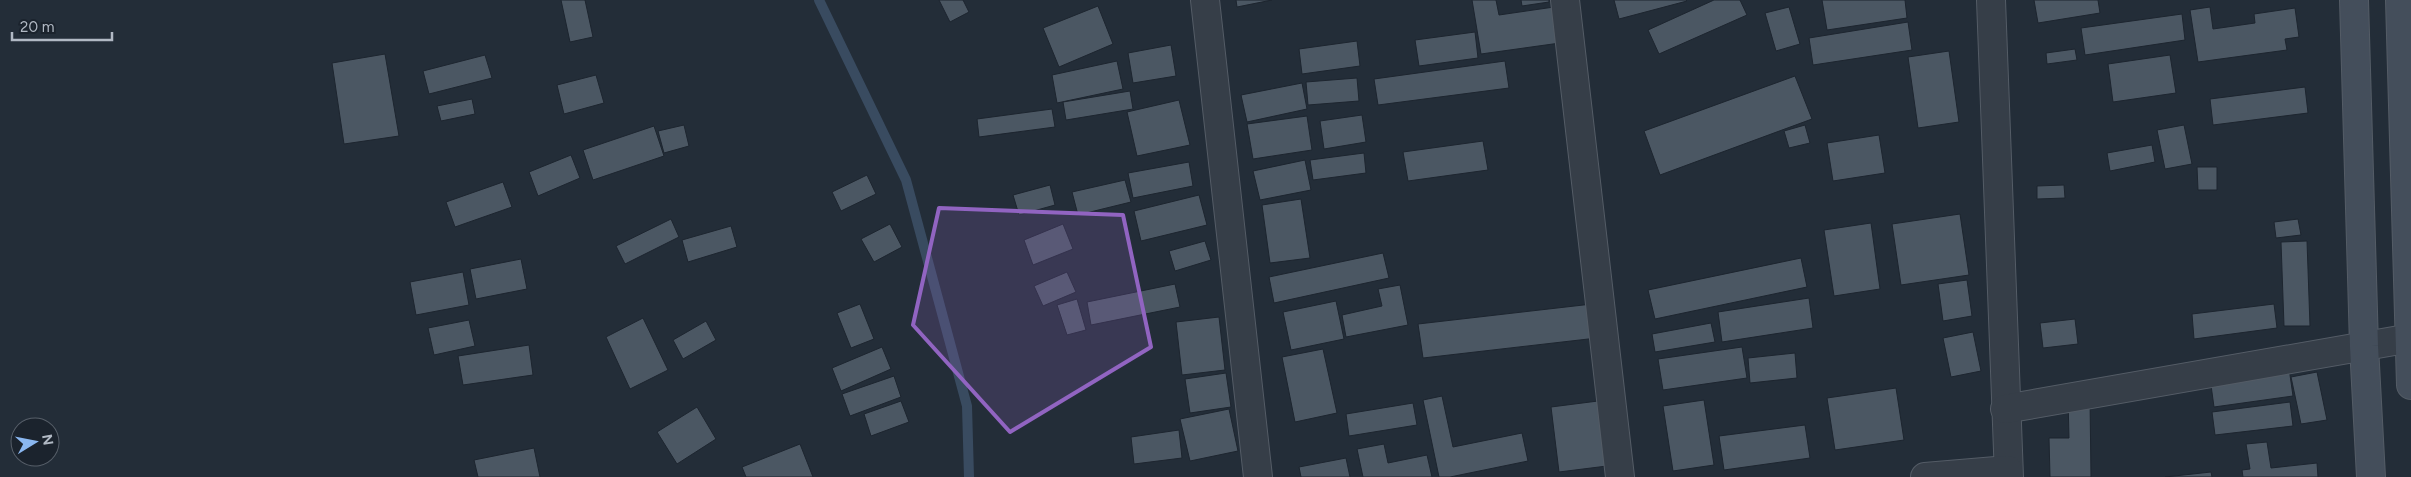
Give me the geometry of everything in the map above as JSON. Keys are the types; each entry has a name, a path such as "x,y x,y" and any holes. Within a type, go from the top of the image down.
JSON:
{"street":[{"path":"1205,0 1258,477"},
{"path":"1565,0 1620,477"},
{"path":"1925,477 2008,473 1992,0"},
{"path":"2354,0 2364,346 2370,477"},
{"path":"2400,0 2411,385"},
{"path":"2005,409 2410,338"}],"highlighted area":[{"path":"939,208 1123,215 1151,347 1010,432 913,325"}],"building":[{"path":"561,0 585,0 593,37 570,42"},
{"path":"939,0 963,0 969,12 950,22"},
{"path":"1236,0 1272,0 1237,7"},
{"path":"1472,0 1496,0 1499,15 1554,7 1560,43 1481,54"},
{"path":"1521,0 1549,0 1549,2 1522,6"},
{"path":"1614,0 1686,0 1687,1 1619,19"},
{"path":"1714,0 1740,0 1747,15 1659,54 1648,30"},
{"path":"1822,0 1905,0 1907,18 1827,30"},
{"path":"2034,0 2098,0 2100,13 2038,23"},
{"path":"1098,6 1113,44 1059,67 1043,28"},
{"path":"1789,7 1800,44 1776,51 1765,13"},
{"path":"2210,7 2213,29 2255,23 2254,14 2295,8 2299,37 2285,39 2287,50 2198,62 2190,10"},
{"path":"2182,14 2185,40 2085,55 2081,28"},
{"path":"1908,22 1912,50 1813,65 1809,38"},
{"path":"1475,32 1478,58 1419,66 1415,40"},
{"path":"1357,41 1360,66 1302,74 1299,49"},
{"path":"1171,45 1176,76 1133,83 1128,53"},
{"path":"2075,49 2077,60 2047,64 2046,53"},
{"path":"1949,51 1959,122 1918,128 1908,57"},
{"path":"385,54 399,136 344,144 332,63"},
{"path":"485,55 492,78 429,94 423,71"},
{"path":"2170,55 2176,93 2113,102 2108,64"},
{"path":"1117,61 1123,89 1057,103 1052,75"},
{"path":"1505,61 1509,88 1378,105 1374,79"},
{"path":"596,75 604,103 564,114 557,85"},
{"path":"1795,76 1812,119 1660,175 1644,131"},
{"path":"1357,78 1359,101 1308,105 1306,82"},
{"path":"1302,83 1307,109 1247,122 1241,95"},
{"path":"2305,87 2308,113 2213,125 2210,99"},
{"path":"1130,91 1133,109 1066,120 1063,102"},
{"path":"472,99 475,114 441,121 437,106"},
{"path":"1179,100 1190,145 1137,156 1127,112"},
{"path":"1052,109 1055,127 979,137 977,119"},
{"path":"1362,115 1366,142 1324,149 1320,121"},
{"path":"1307,116 1312,150 1253,159 1247,124"},
{"path":"684,125 689,146 664,153 658,131"},
{"path":"1805,125 1810,143 1789,148 1784,131"},
{"path":"2184,125 2192,164 2165,169 2157,130"},
{"path":"654,126 664,156 593,180 583,150"},
{"path":"1879,135 1885,173 1833,181 1827,143"},
{"path":"1483,141 1488,170 1408,181 1403,152"},
{"path":"2152,145 2155,162 2110,171 2107,153"},
{"path":"1364,153 1366,173 1313,180 1310,160"},
{"path":"571,155 580,178 538,196 529,172"},
{"path":"1305,160 1311,190 1260,200 1253,171"},
{"path":"1189,162 1193,186 1133,198 1128,173"},
{"path":"2197,167 2217,167 2217,190 2198,190"},
{"path":"867,175 876,194 841,211 832,192"},
{"path":"1125,180 1131,202 1078,215 1072,192"},
{"path":"503,182 512,207 455,227 446,202"},
{"path":"1050,185 1055,205 1019,215 1013,195"},
{"path":"2064,185 2065,198 2037,199 2037,186"},
{"path":"1199,195 1207,225 1141,241 1134,211"},
{"path":"1301,199 1310,258 1270,263 1262,205"},
{"path":"1960,214 1969,275 1901,285 1892,224"},
{"path":"671,219 679,237 625,264 616,246"},
{"path":"2298,219 2301,235 2276,238 2274,222"},
{"path":"1871,223 1880,289 1834,296 1824,230"},
{"path":"890,224 902,247 874,262 861,239"},
{"path":"1063,224 1073,249 1033,265 1024,240"},
{"path":"731,226 737,247 688,262 682,240"},
{"path":"1205,241 1211,260 1175,271 1169,251"},
{"path":"2307,241 2310,326 2284,326 2281,242"},
{"path":"1383,253 1389,278 1274,303 1269,277"},
{"path":"1801,258 1807,287 1655,319 1648,290"},
{"path":"521,259 527,289 476,299 470,269"},
{"path":"463,272 469,305 416,315 410,282"},
{"path":"1067,272 1076,292 1043,306 1034,286"},
{"path":"1967,280 1972,316 1943,321 1938,284"},
{"path":"1175,284 1180,307 1091,325 1087,302"},
{"path":"1400,285 1408,325 1346,337 1342,315 1382,306 1378,289"},
{"path":"1809,298 1813,328 1722,342 1718,312"},
{"path":"1077,299 1086,330 1067,335 1057,305"},
{"path":"1336,301 1344,339 1291,350 1283,312"},
{"path":"860,304 874,339 851,348 837,313"},
{"path":"1592,304 1597,338 1423,358 1418,324"},
{"path":"2274,304 2277,328 2194,339 2192,314"},
{"path":"1219,317 1225,370 1182,375 1176,322"},
{"path":"643,318 668,370 630,389 606,337"},
{"path":"2075,319 2078,344 2043,348 2040,323"},
{"path":"469,320 475,346 434,355 428,328"},
{"path":"706,321 716,340 683,359 673,340"},
{"path":"1711,323 1715,342 1655,352 1652,334"},
{"path":"1973,332 1981,371 1951,377 1943,338"},
{"path":"529,345 533,375 463,385 458,356"},
{"path":"882,347 891,369 841,391 832,368"},
{"path":"1742,347 1747,378 1663,390 1658,359"},
{"path":"1323,349 1337,413 1295,422 1282,357"},
{"path":"1795,353 1797,378 1750,383 1748,358"},
{"path":"2289,368 2293,396 2214,407 2210,378"},
{"path":"2317,372 2327,420 2301,424 2291,377"},
{"path":"1226,373 1231,407 1190,413 1185,379"},
{"path":"894,376 901,397 850,416 842,394"},
{"path":"1896,388 1904,440 1835,450 1827,398"},
{"path":"1442,396 1453,447 1522,433 1528,461 1450,477 1439,477 1423,400"},
{"path":"2068,398 2090,398 2091,477 2050,477 2049,438 2069,438"},
{"path":"1704,400 1714,465 1673,471 1663,406"},
{"path":"901,401 909,422 871,436 864,414"},
{"path":"1598,401 1607,466 1559,472 1551,407"},
{"path":"2290,402 2293,426 2215,435 2212,412"},
{"path":"1413,403 1417,425 1349,436 1346,414"},
{"path":"697,407 716,439 677,464 657,432"},
{"path":"1229,409 1238,451 1190,461 1180,419"},
{"path":"1805,425 1810,458 1724,470 1719,436"},
{"path":"1179,430 1182,458 1134,464 1131,437"},
{"path":"2267,442 2271,468 2317,463 2318,477 2243,477 2242,470 2250,469 2246,444"},
{"path":"800,444 813,477 746,477 742,467"},
{"path":"1384,444 1388,463 1427,455 1432,477 1363,477 1357,449"},
{"path":"534,448 540,477 478,477 474,460"},
{"path":"1346,458 1350,477 1301,477 1299,467"},
{"path":"2211,472 2212,477 2165,477"}],"waterway":[{"path":"819,0 906,180 967,406 969,477"}]}
